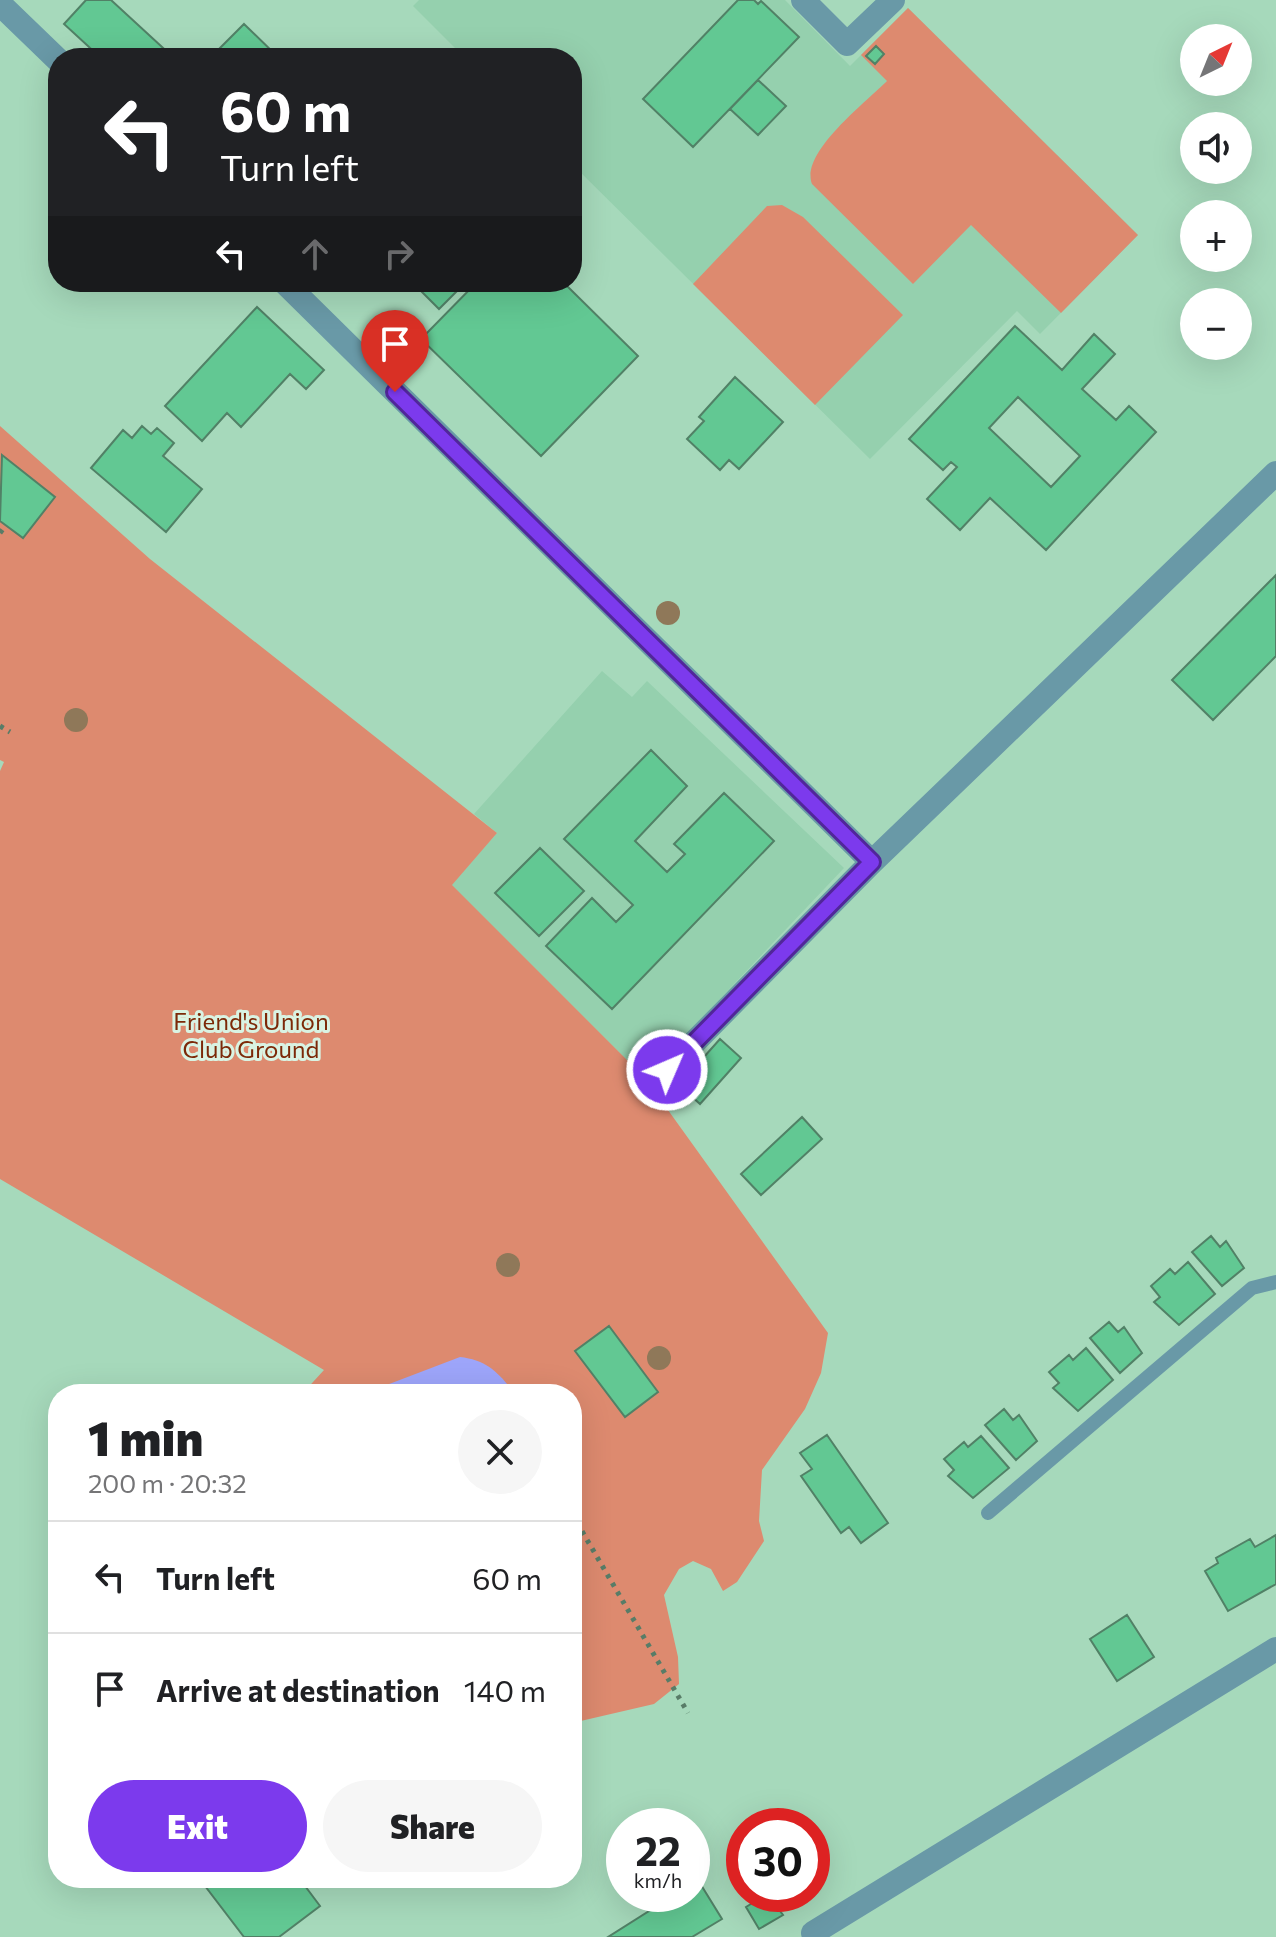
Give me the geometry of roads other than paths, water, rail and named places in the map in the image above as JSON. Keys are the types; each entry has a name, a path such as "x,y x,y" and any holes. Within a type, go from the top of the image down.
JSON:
{"street":[{"path":"803,0 847,44 893,0"},
{"path":"0,4 48,50"},
{"path":"294,292 872,862"},
{"path":"667,1070 872,862 1276,473"},
{"path":"815,1937 813,1933 1276,1649"}],"lane":[{"path":"988,1513 1252,1288 1276,1282"}],"water":[{"path":"460,1357 478,1361 492,1369 506,1384 389,1384"}],"park label":[{"name":"Friend's Union Club Ground","path":"251,1036"}]}
